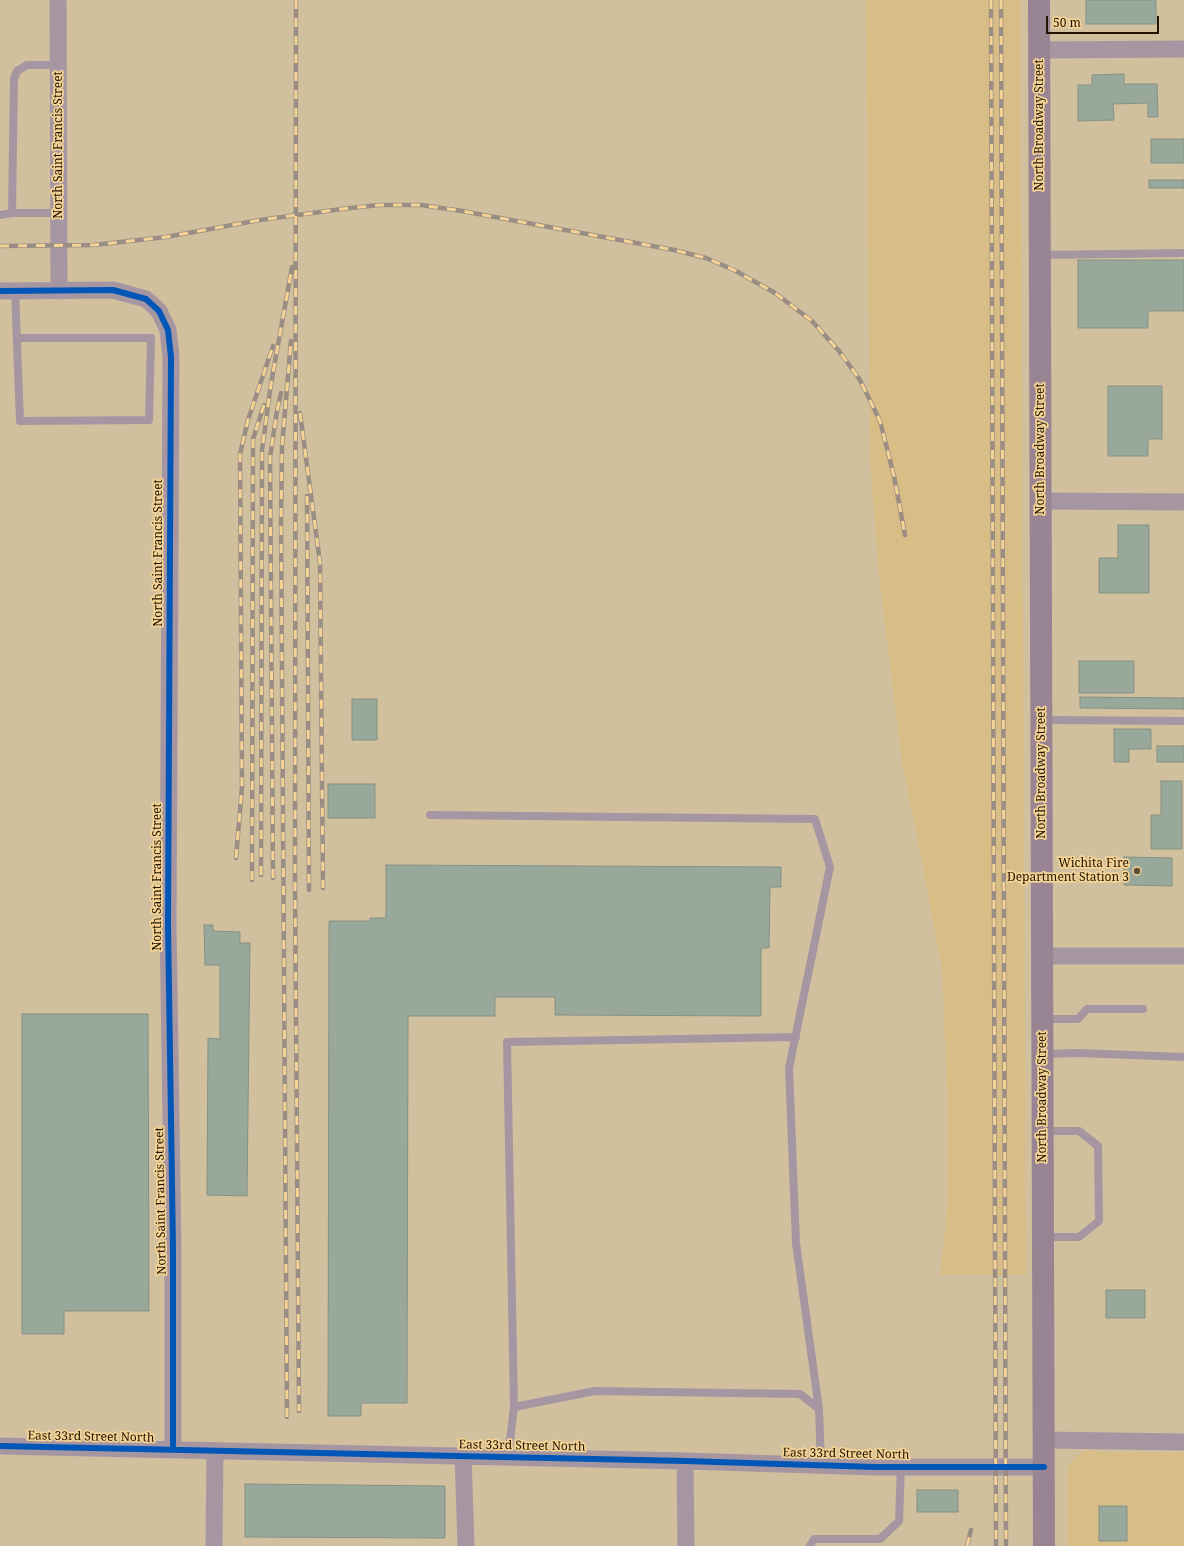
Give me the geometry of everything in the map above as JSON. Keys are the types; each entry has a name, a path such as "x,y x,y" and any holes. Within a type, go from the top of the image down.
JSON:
{"main road":[{"name":"North Broadway Street","path":"1040,0 1044,1546"}],"street":[{"name":"North Saint Francis Street","path":"58,0 59,290 113,290 146,298 156,308 168,330 171,357 168,924 173,1250 174,1450"},
{"path":"1040,50 1184,49"},
{"path":"7,291 59,290"},
{"path":"1041,502 1184,502"},
{"path":"1042,956 1184,956"},
{"path":"1044,1440 1184,1442"},
{"name":"East 33rd Street North","path":"0,1446 685,1460 822,1466 1044,1467"},
{"path":"214,1546 215,1451"},
{"path":"463,1456 466,1546"},
{"path":"685,1460 686,1546"}],"lane":[{"path":"12,213 14,79 16,71 27,65 58,65"},
{"path":"0,215 12,213 59,213"},
{"path":"1040,255 1184,254"},
{"path":"7,291 17,338 20,421 149,420 151,338 17,338"},
{"path":"1042,720 1184,721"},
{"path":"430,815 815,819 830,867 789,1068 796,1243 819,1409 822,1466"},
{"path":"1043,1019 1078,1019 1087,1009 1143,1009"},
{"path":"508,1457 514,1407 507,1042 796,1037"},
{"path":"1043,1054 1078,1053 1184,1057"},
{"path":"1043,1131 1079,1131 1098,1146 1099,1221 1079,1237 1044,1237"},
{"path":"514,1407 595,1391 800,1394 819,1409"},
{"path":"810,1546 814,1539 880,1539 899,1521 901,1467"}],"shaded area":[{"path":"866,0 1020,0 1026,1275 940,1275 947,1212 948,1109 942,969 902,763 879,575 870,460"},
{"path":"1086,1450 1101,1452 1184,1453 1184,1546 1068,1546 1068,1467 1075,1457"}],"building":[{"path":"1086,0 1156,0 1156,24 1086,24"},
{"path":"1124,74 1124,84 1157,84 1158,117 1148,117 1148,103 1113,104 1114,120 1078,121 1078,85 1092,85 1092,75"},
{"path":"1151,139 1184,139 1184,163 1151,163"},
{"path":"1149,180 1184,180 1184,188 1149,188"},
{"path":"1078,260 1184,260 1184,311 1148,311 1148,328 1078,328"},
{"path":"1108,386 1162,386 1162,439 1148,439 1148,456 1108,456"},
{"path":"1118,525 1149,525 1149,593 1099,593 1099,558 1118,558"},
{"path":"1079,661 1134,661 1134,693 1079,693"},
{"path":"1080,697 1184,698 1184,709 1080,708"},
{"path":"352,699 377,699 377,740 352,740"},
{"path":"1114,729 1151,729 1151,749 1129,749 1129,762 1114,762"},
{"path":"1157,746 1184,746 1184,762 1157,762"},
{"path":"1161,781 1182,781 1182,849 1151,849 1151,815 1161,815"},
{"path":"328,784 375,784 375,818 328,818"},
{"path":"1124,857 1172,858 1172,886 1124,885"},
{"path":"386,865 781,867 781,887 770,887 769,948 761,948 761,1016 555,1015 555,997 495,997 495,1016 408,1016 407,1403 361,1403 361,1416 328,1416 329,921 370,921 370,918 386,918"},
{"path":"204,925 213,925 213,931 240,932 240,943 250,943 247,1196 207,1195 208,1038 220,1039 220,965 205,965"},
{"path":"22,1014 148,1014 149,1311 64,1311 64,1334 22,1334"},
{"path":"1106,1290 1145,1290 1145,1318 1106,1318"},
{"path":"245,1484 445,1486 445,1538 245,1537"},
{"path":"917,1490 958,1490 958,1512 917,1512"},
{"path":"1099,1506 1127,1506 1127,1541 1099,1541"}],"railway":[{"path":"296,0 295,885 299,1411"},
{"path":"991,0 996,1546"},
{"path":"1001,0 1006,1546"},
{"path":"0,246 94,245 166,237 260,220 342,209 379,205 421,205 462,211 674,250 706,258 734,270 775,293 812,321 839,351 860,380 880,421 894,476 905,535"},
{"path":"261,875 262,450 271,384 292,267"},
{"path":"287,1417 281,521 282,446 291,341"},
{"path":"236,858 242,787 240,454 248,420 273,346"},
{"path":"273,878 270,457 281,393"},
{"path":"252,880 253,439 264,405"},
{"path":"300,413 320,563 323,888"},
{"path":"307,496 309,890"},
{"path":"967,1546 971,1530"}],"cycle path":[{"path":"0,291 113,290 146,299 159,311 168,330 171,357 168,924 173,1250 173,1450"},
{"path":"0,1446 685,1461 875,1467 1044,1467"}],"place":[{"name":"Wichita Fire Department Station 3","path":"1137,871"}]}
